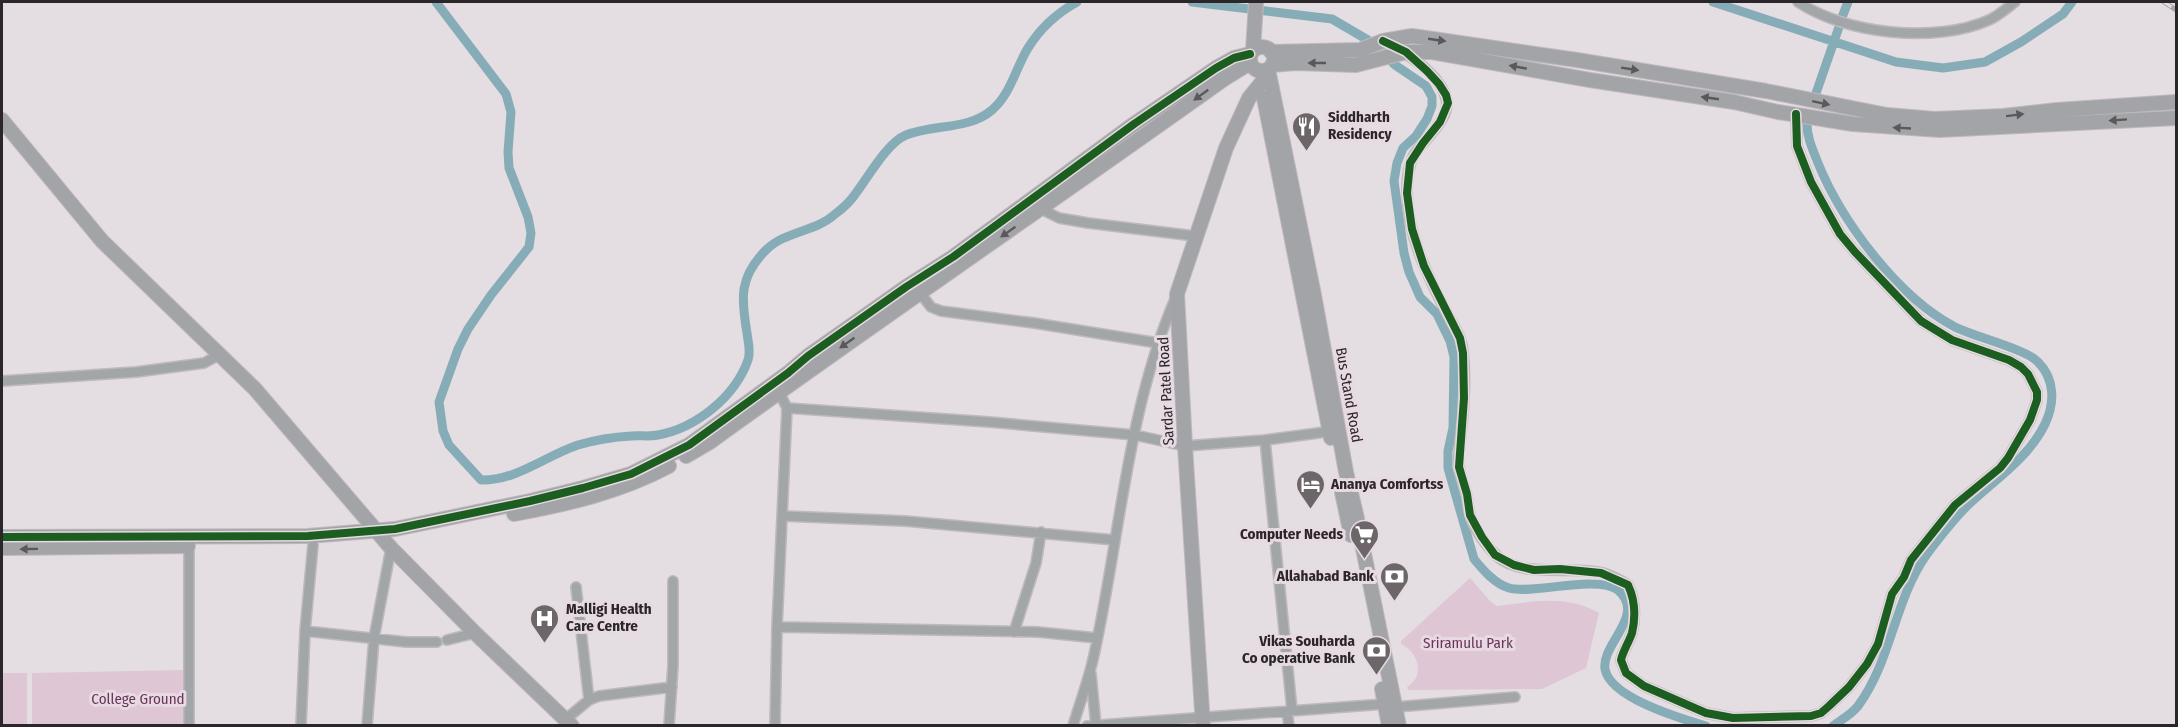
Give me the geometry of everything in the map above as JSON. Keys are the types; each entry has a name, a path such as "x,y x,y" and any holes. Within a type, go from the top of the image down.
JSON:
{"street":[{"path":"1798,2 1814,12 1852,26 1926,33 1947,32 1989,20 2015,2"},
{"name":"Bus Stand Road","path":"1260,4 1258,25 1261,62 1314,296 1334,430 1390,706 1399,726"},
{"path":"2,537 313,545 384,539 601,495 646,478 710,442 1224,78 1261,62 1360,50 1381,41 1412,36 1766,91 1887,115 1935,118 2003,116 2176,102"},
{"path":"1381,41 1402,53 1439,84 1448,103 1440,122 1410,163 1407,193 1412,229 1424,266 1461,338 1464,398 1459,467 1470,515 1495,555 1514,565 1534,570 1560,569 1601,573 1628,585 1635,607 1632,634 1621,660 1626,673 1652,690 1695,709 1733,718 1811,716 1821,713 1849,687 1873,654 1892,594 1904,577 1911,560 1955,505 1991,476 2008,458 2023,434 2037,400 2034,384 2021,367 2009,360 1952,340 1921,321 1847,243 1827,213 1811,182 1797,146 1796,114"},
{"path":"367,726 384,539 395,529 583,488 631,474 689,445 808,356 953,257 1134,124 1234,58 1261,62 1362,64 1402,53 1432,52 1853,124 1940,130 2176,118"},
{"name":"Sardar Patel Road","path":"1203,721 1177,294 1226,148 1249,98 1261,62"},
{"path":"2,120 102,241 255,389 384,539 475,633 569,722 590,700 605,695 672,687"},
{"path":"1041,209 1059,218 1195,236"},
{"path":"920,293 931,307 941,311 1158,343"},
{"path":"1073,726 1097,638 1135,435 1158,343 1177,294"},
{"path":"2,381 136,372 204,363 219,355"},
{"path":"775,726 787,408 779,392"},
{"path":"787,408 1135,435 1185,447 1265,440 1334,430"},
{"path":"1265,440 1289,726"},
{"path":"783,516 905,521 1115,540"},
{"path":"1014,632 1036,563 1041,532"},
{"path":"2,549 308,536 384,539"},
{"path":"189,541 189,726"},
{"path":"300,726 305,631 313,545"},
{"path":"669,726 672,687 673,581"},
{"path":"576,587 590,700"},
{"path":"777,627 1014,632 1097,638"},
{"path":"305,631 374,638 442,641 475,633"},
{"path":"1090,669 1093,725 1203,721 1289,711 1515,697"},
{"name":"Bus Stand Road","path":"1389,726 1390,706"}],"green space":[{"name":"Sriramulu Park","path":"1470,578 1497,606 1536,601 1561,601 1574,603 1599,613 1586,668 1542,689 1409,690 1407,687 1416,676 1418,664 1412,652 1401,644 1401,641"},
{"name":"College Ground","path":"185,670 186,725 32,725 32,673"},
{"path":"2,673 27,673 27,725 2,725"}],"waterway":[{"path":"436,2 506,94 511,112 509,168 528,217 531,233 529,247 491,295 468,329 458,349 439,402 443,431 449,445 481,480 518,472 584,443 618,437 655,436 672,431 686,426 712,409 734,386 748,360 749,350 743,298 747,279 757,260 766,250 782,239 818,225 840,210 854,196 885,152 899,139 917,132 973,121 992,110 1004,96 1024,55 1038,34 1056,16 1077,2"},
{"path":"1192,2 1332,19 1373,43 1395,65 1426,86 1432,97 1432,106 1416,136 1403,148 1397,163 1394,181 1404,253 1409,272 1420,297 1437,314 1450,341 1454,357 1453,428 1448,451 1448,468 1474,559 1494,580 1509,588 1527,589 1594,584 1618,590 1626,600 1628,609 1626,619 1606,659 1605,669 1610,679 1620,689 1648,706 1706,726"},
{"path":"1713,2 1896,62 1943,68 1985,62 2021,42 2063,14 2072,2"},
{"path":"1841,20 1848,2"},
{"path":"1814,99 1839,27"},
{"path":"1807,124 1809,139 1828,186 1857,233 1893,277 1934,314 1955,327 2032,357 2044,369 2052,392 2051,408 2038,437 2010,468 1962,511 1927,554 1907,591 1886,650 1869,688 1856,709 1833,726"}],"railway":[{"path":"2164,2 2176,10"}],"cycle path":[{"path":"1383,41 1406,52 1427,71 1439,84 1448,103 1440,122 1410,163 1407,193 1412,229 1424,266 1460,338 1463,353 1464,398 1459,467 1470,515 1495,555 1514,565 1534,570 1560,569 1601,573 1628,585 1632,596 1634,620 1632,633 1621,660 1626,673 1644,686 1706,713 1733,718 1811,716 1821,713 1849,687 1867,664 1878,644 1892,594 1904,577 1911,560 1955,505 2000,468 2008,458 2030,420 2037,400 2037,392 2028,374 2021,367 2009,360 1952,340 1921,321 1855,252 1840,234 1811,182 1797,146 1796,114"},
{"path":"2,537 308,536 395,529 530,501 631,474 689,445 808,356 953,257 1134,124 1216,68 1234,58 1250,54"}],"place":[{"name":"Siddharth Residency","path":"1307,152"},
{"name":"Ananya Comfortss","path":"1310,510"},
{"name":"Computer Needs","path":"1364,560"},
{"name":"Allahabad Bank","path":"1395,602"},
{"name":"Malligi Health Care Centre","path":"545,644"},
{"name":"Vikas Souharda Co operative Bank","path":"1376,676"}]}
